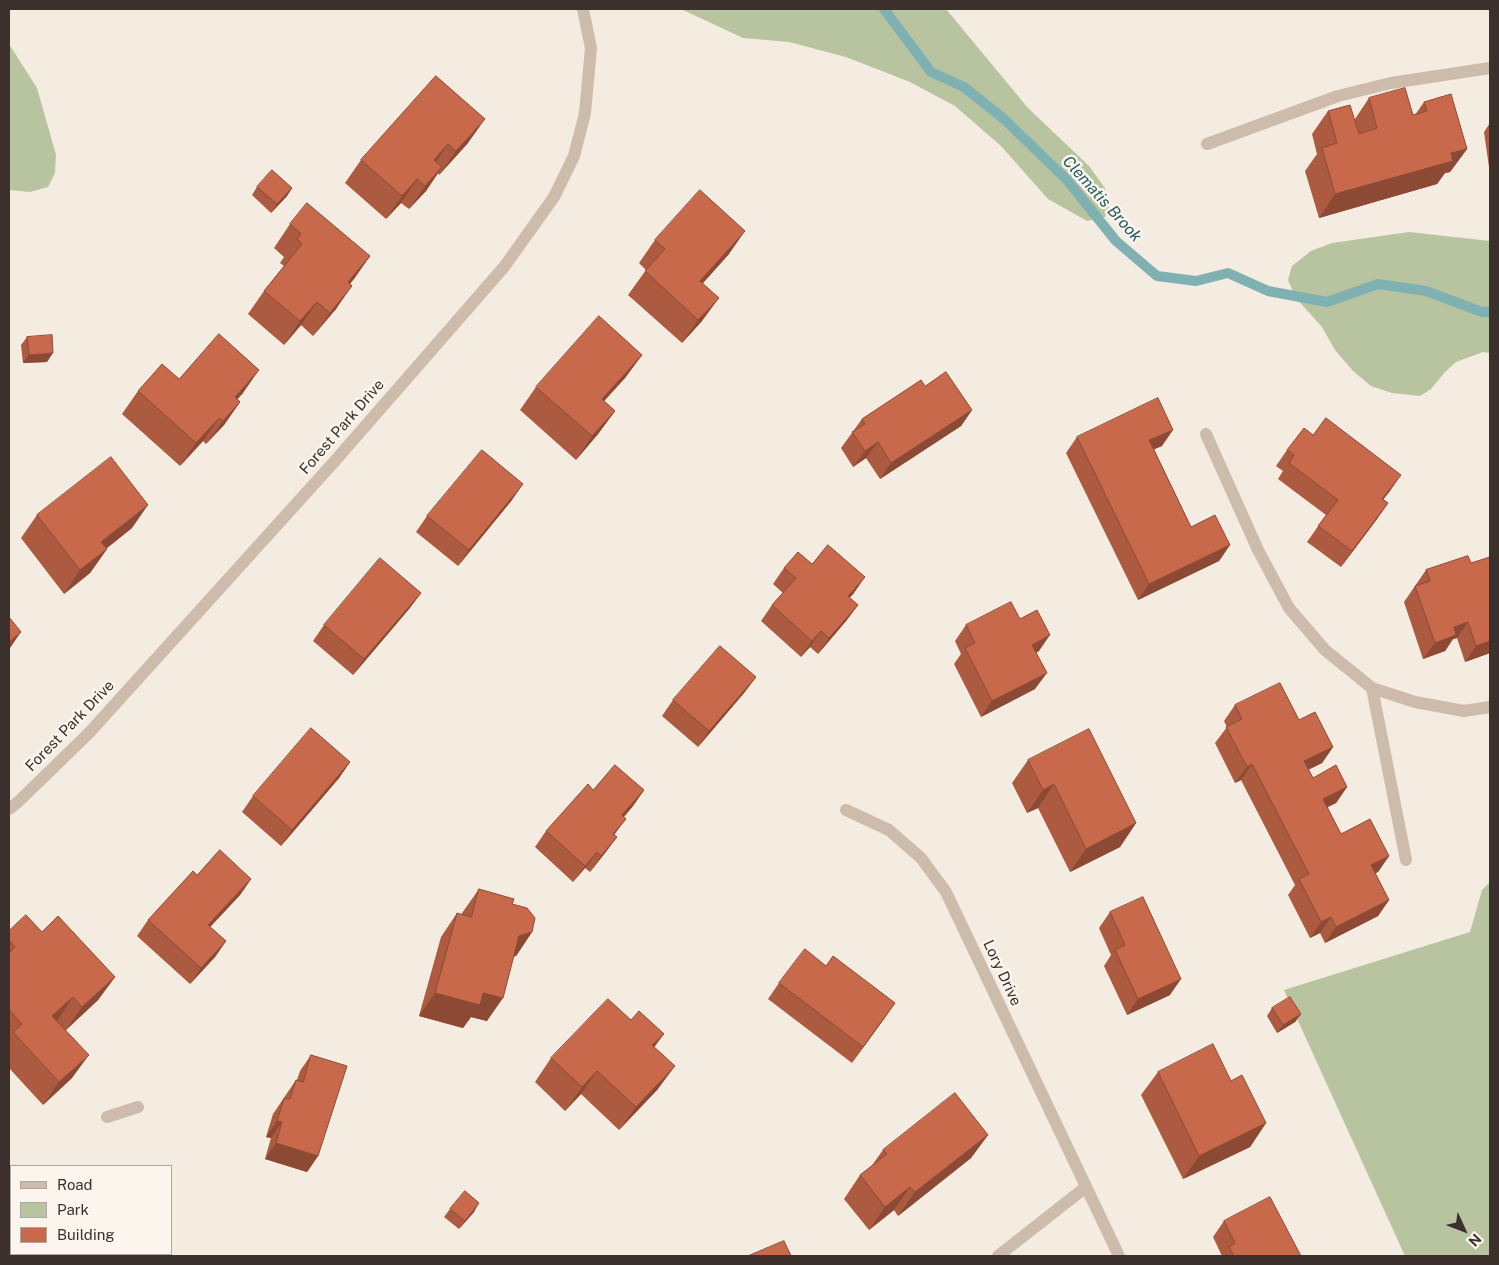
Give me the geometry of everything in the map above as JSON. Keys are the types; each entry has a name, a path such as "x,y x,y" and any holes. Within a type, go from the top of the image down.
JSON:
{"street":[{"name":"Forest Park Drive","path":"9,809 89,733 202,609 498,275 521,244 554,197 574,156 585,114 590,48 583,9"},
{"path":"1207,144 1338,96 1390,83 1490,68"},
{"path":"1206,434 1258,550 1289,608 1325,650 1372,688 1414,702 1464,711 1490,707"},
{"path":"1372,688 1406,860"},
{"name":"Lory Drive","path":"846,810 889,830 922,858 946,892 1119,1256"},
{"path":"107,1117 138,1107"},
{"path":"998,1256 1086,1187"}],"green space":[{"path":"681,9 946,9 1028,108 1089,166 1105,188 1109,208 1105,217 1087,221 1048,199 1001,146 955,106 910,82 846,57 789,42 743,38"},
{"path":"9,44 37,88 56,155 55,173 48,187 30,192 9,190"},
{"path":"1409,232 1490,241 1490,353 1483,352 1456,362 1431,389 1420,396 1392,393 1371,386 1353,371 1335,350 1322,327 1296,298 1288,280 1292,266 1311,251 1332,243"},
{"path":"1490,882 1490,1256 1405,1256 1284,990 1470,932 1482,890"}],"building":[{"path":"436,76 485,119 456,151 448,144 434,160 442,167 425,186 417,179 402,196 361,160"},
{"path":"1405,88 1413,115 1427,111 1424,102 1451,94 1467,149 1451,153 1453,161 1335,194 1322,148 1337,143 1328,111 1350,105 1359,134 1377,128 1369,98"},
{"path":"272,170 292,188 277,204 257,187"},
{"path":"700,190 745,231 700,281 719,298 698,320 645,271 665,249 655,240"},
{"path":"307,203 370,256 348,282 352,286 330,313 317,302 300,321 264,291 302,244 297,239 301,234 290,224"},
{"path":"599,316 642,355 602,399 615,411 592,436 536,387"},
{"path":"219,334 259,370 235,397 240,402 223,421 219,418 196,443 138,391 162,364 179,379"},
{"path":"52,335 53,353 29,355 27,337"},
{"path":"946,372 972,410 891,463 878,442 865,451 852,432 865,424 862,419 921,380 925,386"},
{"path":"1158,398 1173,430 1149,440 1191,527 1215,515 1230,545 1149,584 1077,437"},
{"path":"1326,418 1401,475 1382,499 1388,503 1352,551 1318,526 1338,500 1289,463 1294,455 1287,450 1304,428 1313,435"},
{"path":"482,450 523,484 469,550 427,516"},
{"path":"111,457 148,505 101,542 107,549 80,570 37,515"},
{"path":"828,545 865,577 848,596 858,605 829,638 821,631 812,641 772,605 796,578 784,568 798,552 812,564"},
{"path":"1468,556 1471,563 1490,557 1490,641 1476,646 1468,622 1454,627 1456,635 1435,643 1415,586 1430,581 1426,570"},
{"path":"380,558 421,593 364,659 324,625"},
{"path":"1011,602 1020,619 1037,610 1050,635 1032,645 1047,673 992,701 965,648 975,643 966,625"},
{"path":"9,617 21,632 9,642"},
{"path":"720,646 756,677 709,731 673,700"},
{"path":"1280,683 1299,720 1315,712 1333,747 1304,761 1313,778 1336,765 1347,787 1323,799 1341,834 1370,819 1389,856 1371,865 1389,900 1336,927 1331,917 1321,922 1299,879 1309,874 1252,764 1247,767 1226,727 1242,719 1235,705"},
{"path":"311,728 350,762 292,830 253,796"},
{"path":"1089,729 1136,823 1086,849 1054,784 1043,790 1028,760"},
{"path":"615,765 644,790 622,815 626,819 613,834 617,837 601,856 597,852 585,866 546,831 588,784 593,790"},
{"path":"220,850 251,879 208,925 226,941 201,968 148,920 193,871 197,875"},
{"path":"479,889 514,899 512,904 527,908 535,918 532,932 519,936 503,998 483,993 480,1005 435,993 457,913 471,917"},
{"path":"1143,897 1181,979 1138,999 1115,950 1125,945 1110,912"},
{"path":"26,915 42,932 58,916 115,977 82,1007 73,997 52,1016 89,1055 59,1082 13,1032 22,1024 9,1010 9,953 15,947 9,940 9,931"},
{"path":"805,949 826,966 833,956 895,1003 863,1047 779,983"},
{"path":"1290,997 1301,1014 1283,1025 1272,1008"},
{"path":"608,999 631,1020 639,1011 664,1034 652,1045 675,1066 636,1107 597,1071 582,1087 551,1058"},
{"path":"1213,1044 1231,1081 1242,1075 1266,1123 1199,1156 1158,1072"},
{"path":"311,1055 347,1066 318,1156 276,1143 282,1122 277,1121 284,1098 290,1099 296,1080 303,1082"},
{"path":"955,1093 988,1135 915,1192 910,1187 885,1207 860,1175 887,1154 883,1150"},
{"path":"465,1191 479,1203 465,1221 450,1209"},
{"path":"1270,1197 1301,1256 1234,1256 1229,1247 1235,1243 1224,1221"},
{"path":"784,1241 791,1256 748,1256"}],"waterway":[{"name":"Clematis Brook","path":"884,9 931,72 964,87 1004,119 1067,180 1116,241 1157,276 1196,281 1228,273 1268,291 1327,302 1378,284 1426,291 1482,312 1490,312"}]}
